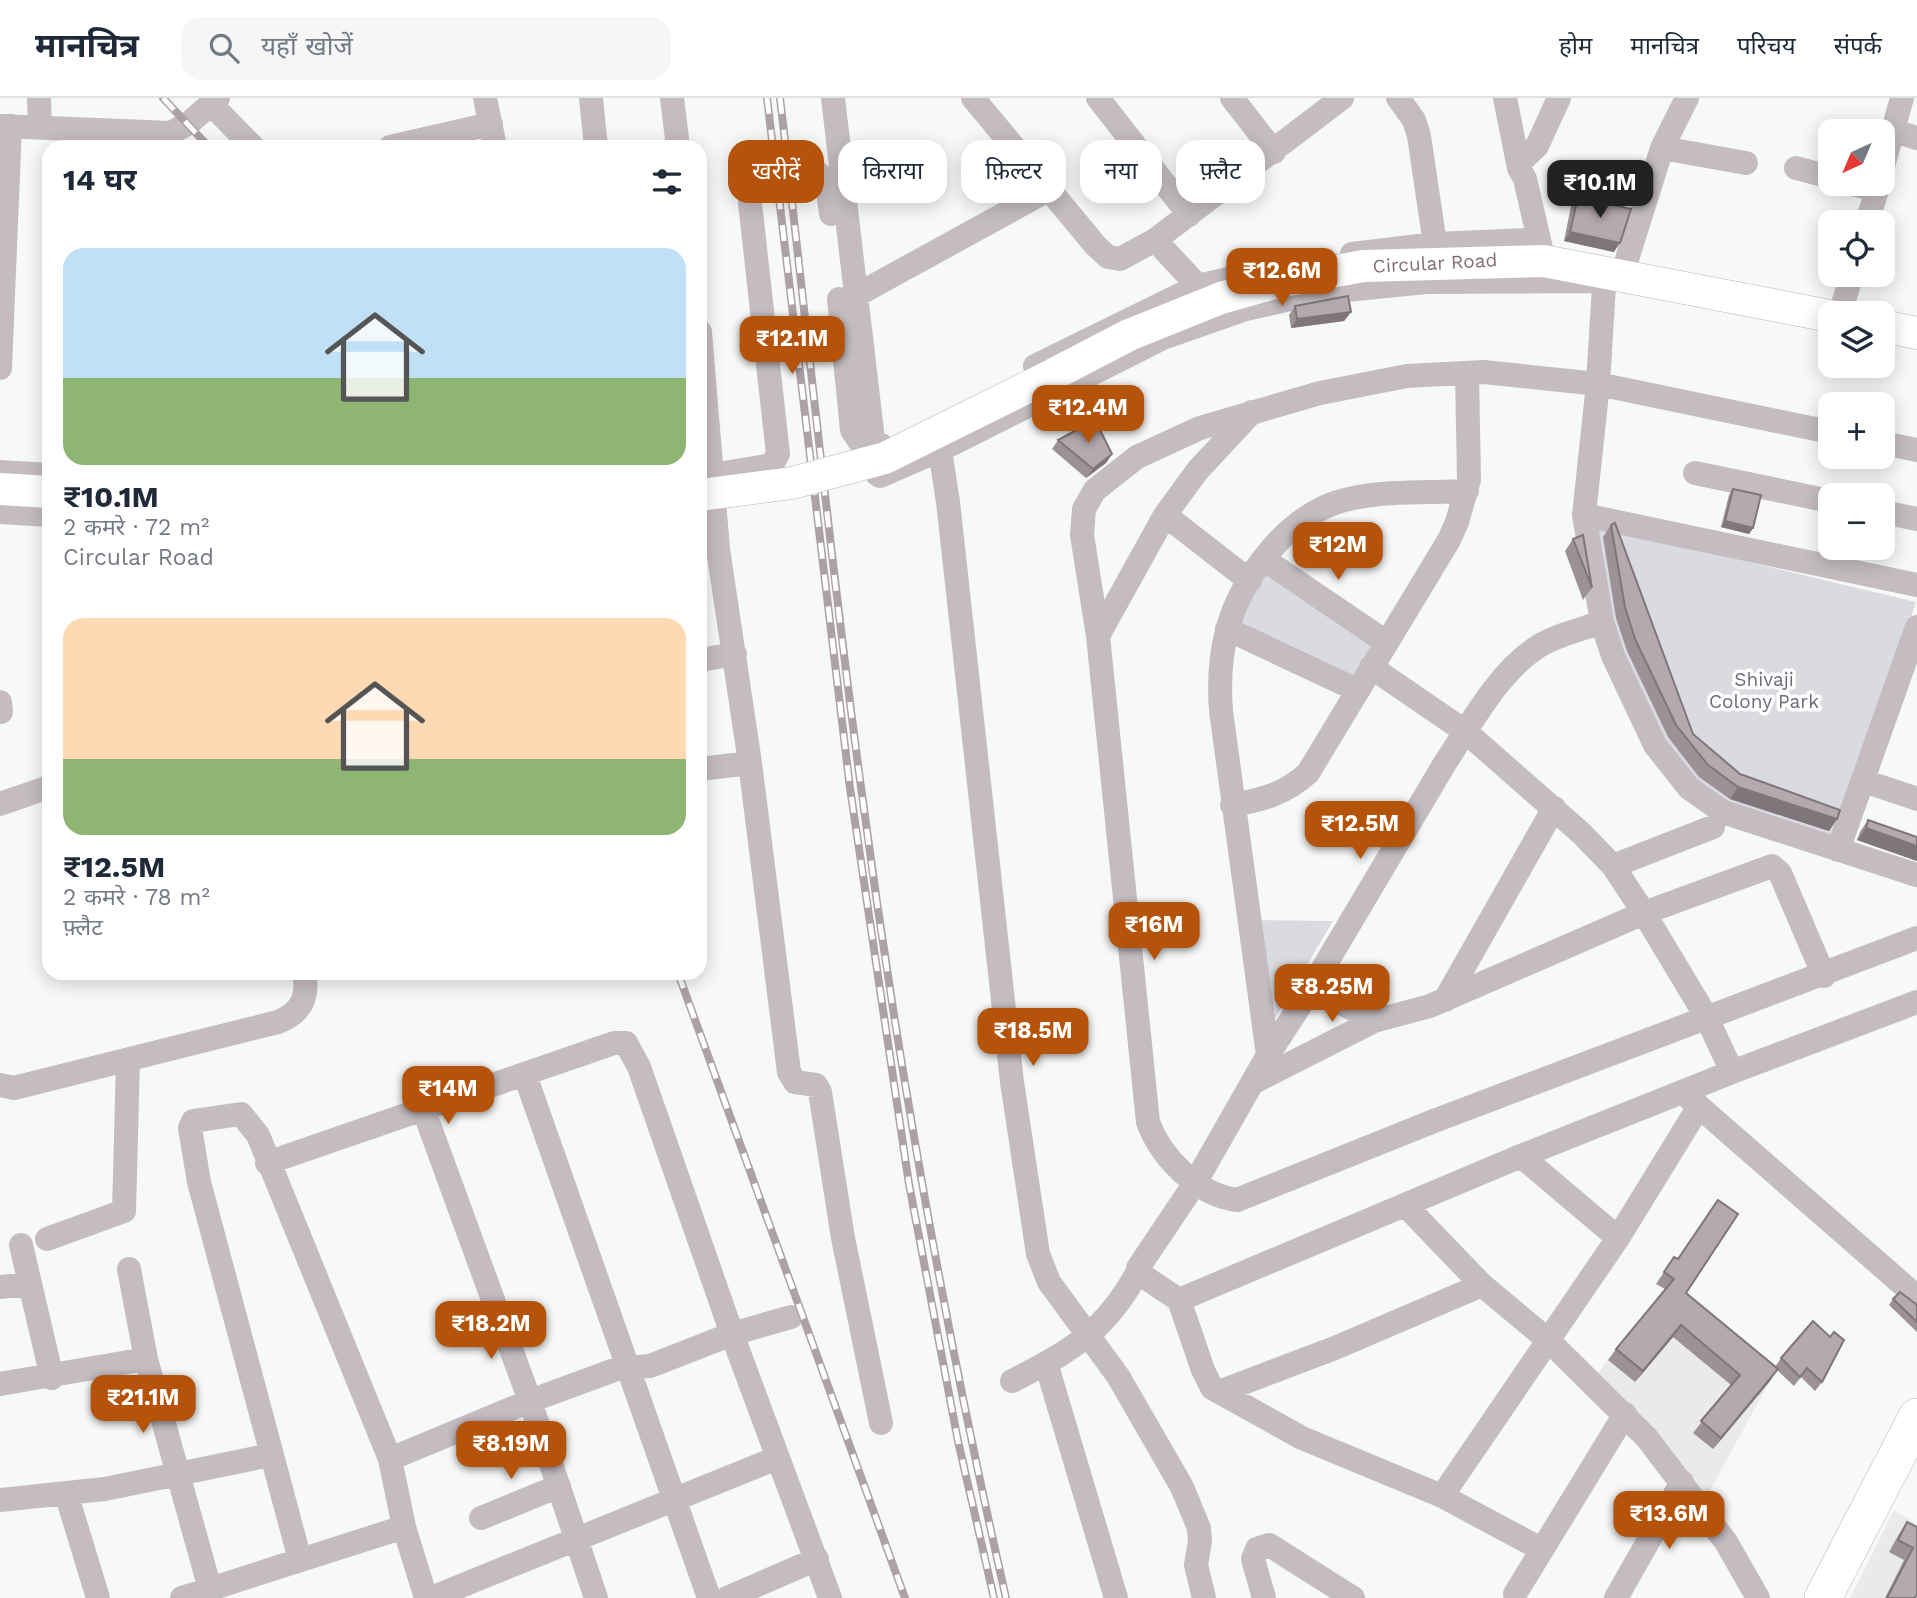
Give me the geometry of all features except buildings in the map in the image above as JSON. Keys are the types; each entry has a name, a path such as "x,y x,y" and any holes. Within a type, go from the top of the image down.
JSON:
{"highway":[{"path":"1823,1598 1917,1417"}],"main road":[{"name":"Circular Road","path":"707,482 792,483 885,458 1179,313 1274,284 1363,267 1530,255 1611,275 1818,314"},
{"path":"1895,328 1917,333"},
{"path":"0,489 42,492"}],"street":[{"path":"39,98 40,126"},
{"path":"450,140 493,135 485,98"},
{"path":"591,98 595,140"},
{"path":"672,98 677,140"},
{"path":"833,98 877,474 882,477 1163,338 1246,309 1317,293 1426,282 1611,275"},
{"path":"974,98 1009,140"},
{"path":"1098,98 1189,215"},
{"path":"1232,98 1274,152"},
{"path":"1062,203 1108,257 1120,259 1155,240 1342,98"},
{"path":"1398,98 1414,120 1419,136 1435,244"},
{"path":"824,180 830,195 850,424 862,445 874,448 1198,286 1321,258 1435,244 1530,255 1525,179 1518,166 1505,98"},
{"path":"1518,166 1537,146 1559,98"},
{"path":"1687,98 1662,148 1611,275 1584,515 1602,622 1613,656 1655,745 1689,788 1733,816 1917,875"},
{"path":"1895,119 1902,98"},
{"path":"0,368 5,126 40,126 170,140 214,101 247,140"},
{"path":"1895,131 1917,138"},
{"path":"1662,148 1746,163"},
{"path":"1796,168 1818,174"},
{"path":"707,481 766,466 773,463 778,454 750,203"},
{"path":"855,296 1024,203"},
{"path":"1155,240 1198,286"},
{"path":"1232,805 1272,797 1296,783 1308,772 1449,540 1467,491 1467,373"},
{"path":"1818,430 1598,384 1467,373 1407,376 1358,383 1252,411 1200,428 1138,457 1103,482 1084,509 1082,535 1098,636 1148,1122 1164,1152 1195,1183 1222,1198 1237,1200 1434,1121 1824,976 1917,938"},
{"path":"1098,636 1165,515 1198,470 1252,411"},
{"path":"1895,445 1917,450"},
{"path":"940,450 1012,1082 1033,1225 1044,1271 1134,1402 1182,1487 1199,1528 1196,1565 1204,1598"},
{"path":"0,472 42,475"},
{"path":"1695,473 1818,499"},
{"path":"1268,1055 1232,805 1219,682 1227,629 1240,594 1265,559 1290,531 1333,504 1371,496 1467,491"},
{"path":"707,496 735,654 789,1072 795,1082 816,1086 820,1092 843,1238 881,1423"},
{"path":"0,512 42,515"},
{"path":"1895,514 1917,519"},
{"path":"1165,515 1250,581"},
{"path":"1584,515 1917,585"},
{"path":"1265,559 1387,642"},
{"path":"1012,1381 1087,1337 1115,1309 1195,1183 1268,1055 1466,732 1498,685 1530,652 1544,643 1602,622"},
{"path":"1838,850 1917,627"},
{"path":"1227,629 1357,690"},
{"path":"707,659 735,654"},
{"path":"1371,667 1466,732 1553,808 1613,866 1707,1018 1732,1072"},
{"path":"707,768 750,764"},
{"path":"1864,780 1917,799"},
{"path":"0,804 42,789"},
{"path":"1445,1000 1553,808"},
{"path":"1613,866 1713,828"},
{"path":"1252,1083 1374,1021 1445,1000 1644,913 1775,866 1824,976"},
{"path":"0,1085 15,1088 286,1019 300,1007 306,995 305,980"},
{"path":"1312,986 1374,1021"},
{"path":"1179,1300 1521,1156 1690,1099 1732,1072 1917,1002"},
{"path":"267,1163 424,1111 614,1043 626,1043 639,1067 732,1335 830,1598"},
{"path":"47,1239 124,1211 128,1061"},
{"path":"525,1075 599,1279 627,1368 709,1598"},
{"path":"1442,1496 1618,1238 1690,1099"},
{"path":"1690,1099 1917,1297"},
{"path":"424,1111 530,1401 596,1598"},
{"path":"300,1560 270,1455 196,1167 191,1122 241,1114 258,1135 267,1163 328,1301 390,1459 404,1527 426,1598"},
{"path":"1521,1156 1618,1238"},
{"path":"1405,1205 1482,1285 1548,1340 1625,1414 1682,1482 1726,1542 1758,1598"},
{"path":"21,1245 52,1378"},
{"path":"129,1269 146,1359 210,1589"},
{"path":"1138,1271 1179,1300 1203,1370 1211,1386 1219,1392 1315,1444 1442,1496 1541,1549"},
{"path":"0,1287 30,1284"},
{"path":"1219,1392 1335,1348 1482,1285"},
{"path":"390,1459 530,1401 617,1369 650,1366 732,1335 791,1317"},
{"path":"0,1384 52,1378 146,1359"},
{"path":"1046,1363 1116,1598"},
{"path":"1515,1594 1625,1414"},
{"path":"0,1500 105,1489 270,1455"},
{"path":"431,1598 777,1458"},
{"path":"1616,1598 1682,1482"},
{"path":"481,1518 559,1486"},
{"path":"66,1493 97,1598"},
{"path":"182,1598 404,1527"},
{"path":"1264,1598 1253,1559 1255,1552 1263,1546 1276,1548 1324,1591 1353,1598"},
{"path":"727,1598 817,1559"}],"shaded area":[{"path":"1683,1308 1770,1381 1702,1505 1594,1379 1608,1360"},
{"path":"1894,1510 1917,1524 1917,1598 1850,1598"}],"green space":[{"name":"Shivaji Colony Park","path":"1576,521 1916,602 1838,850 1723,812 1655,745"},
{"path":"1265,566 1381,643 1356,685 1230,628"},
{"path":"1252,920 1333,921 1266,1034"}],"railway":[{"path":"163,98 202,140"},
{"path":"767,98 850,788 909,1184 958,1441 994,1598"},
{"path":"780,98 839,615 890,991 943,1296 1006,1598"},
{"path":"681,980 905,1598"}]}
